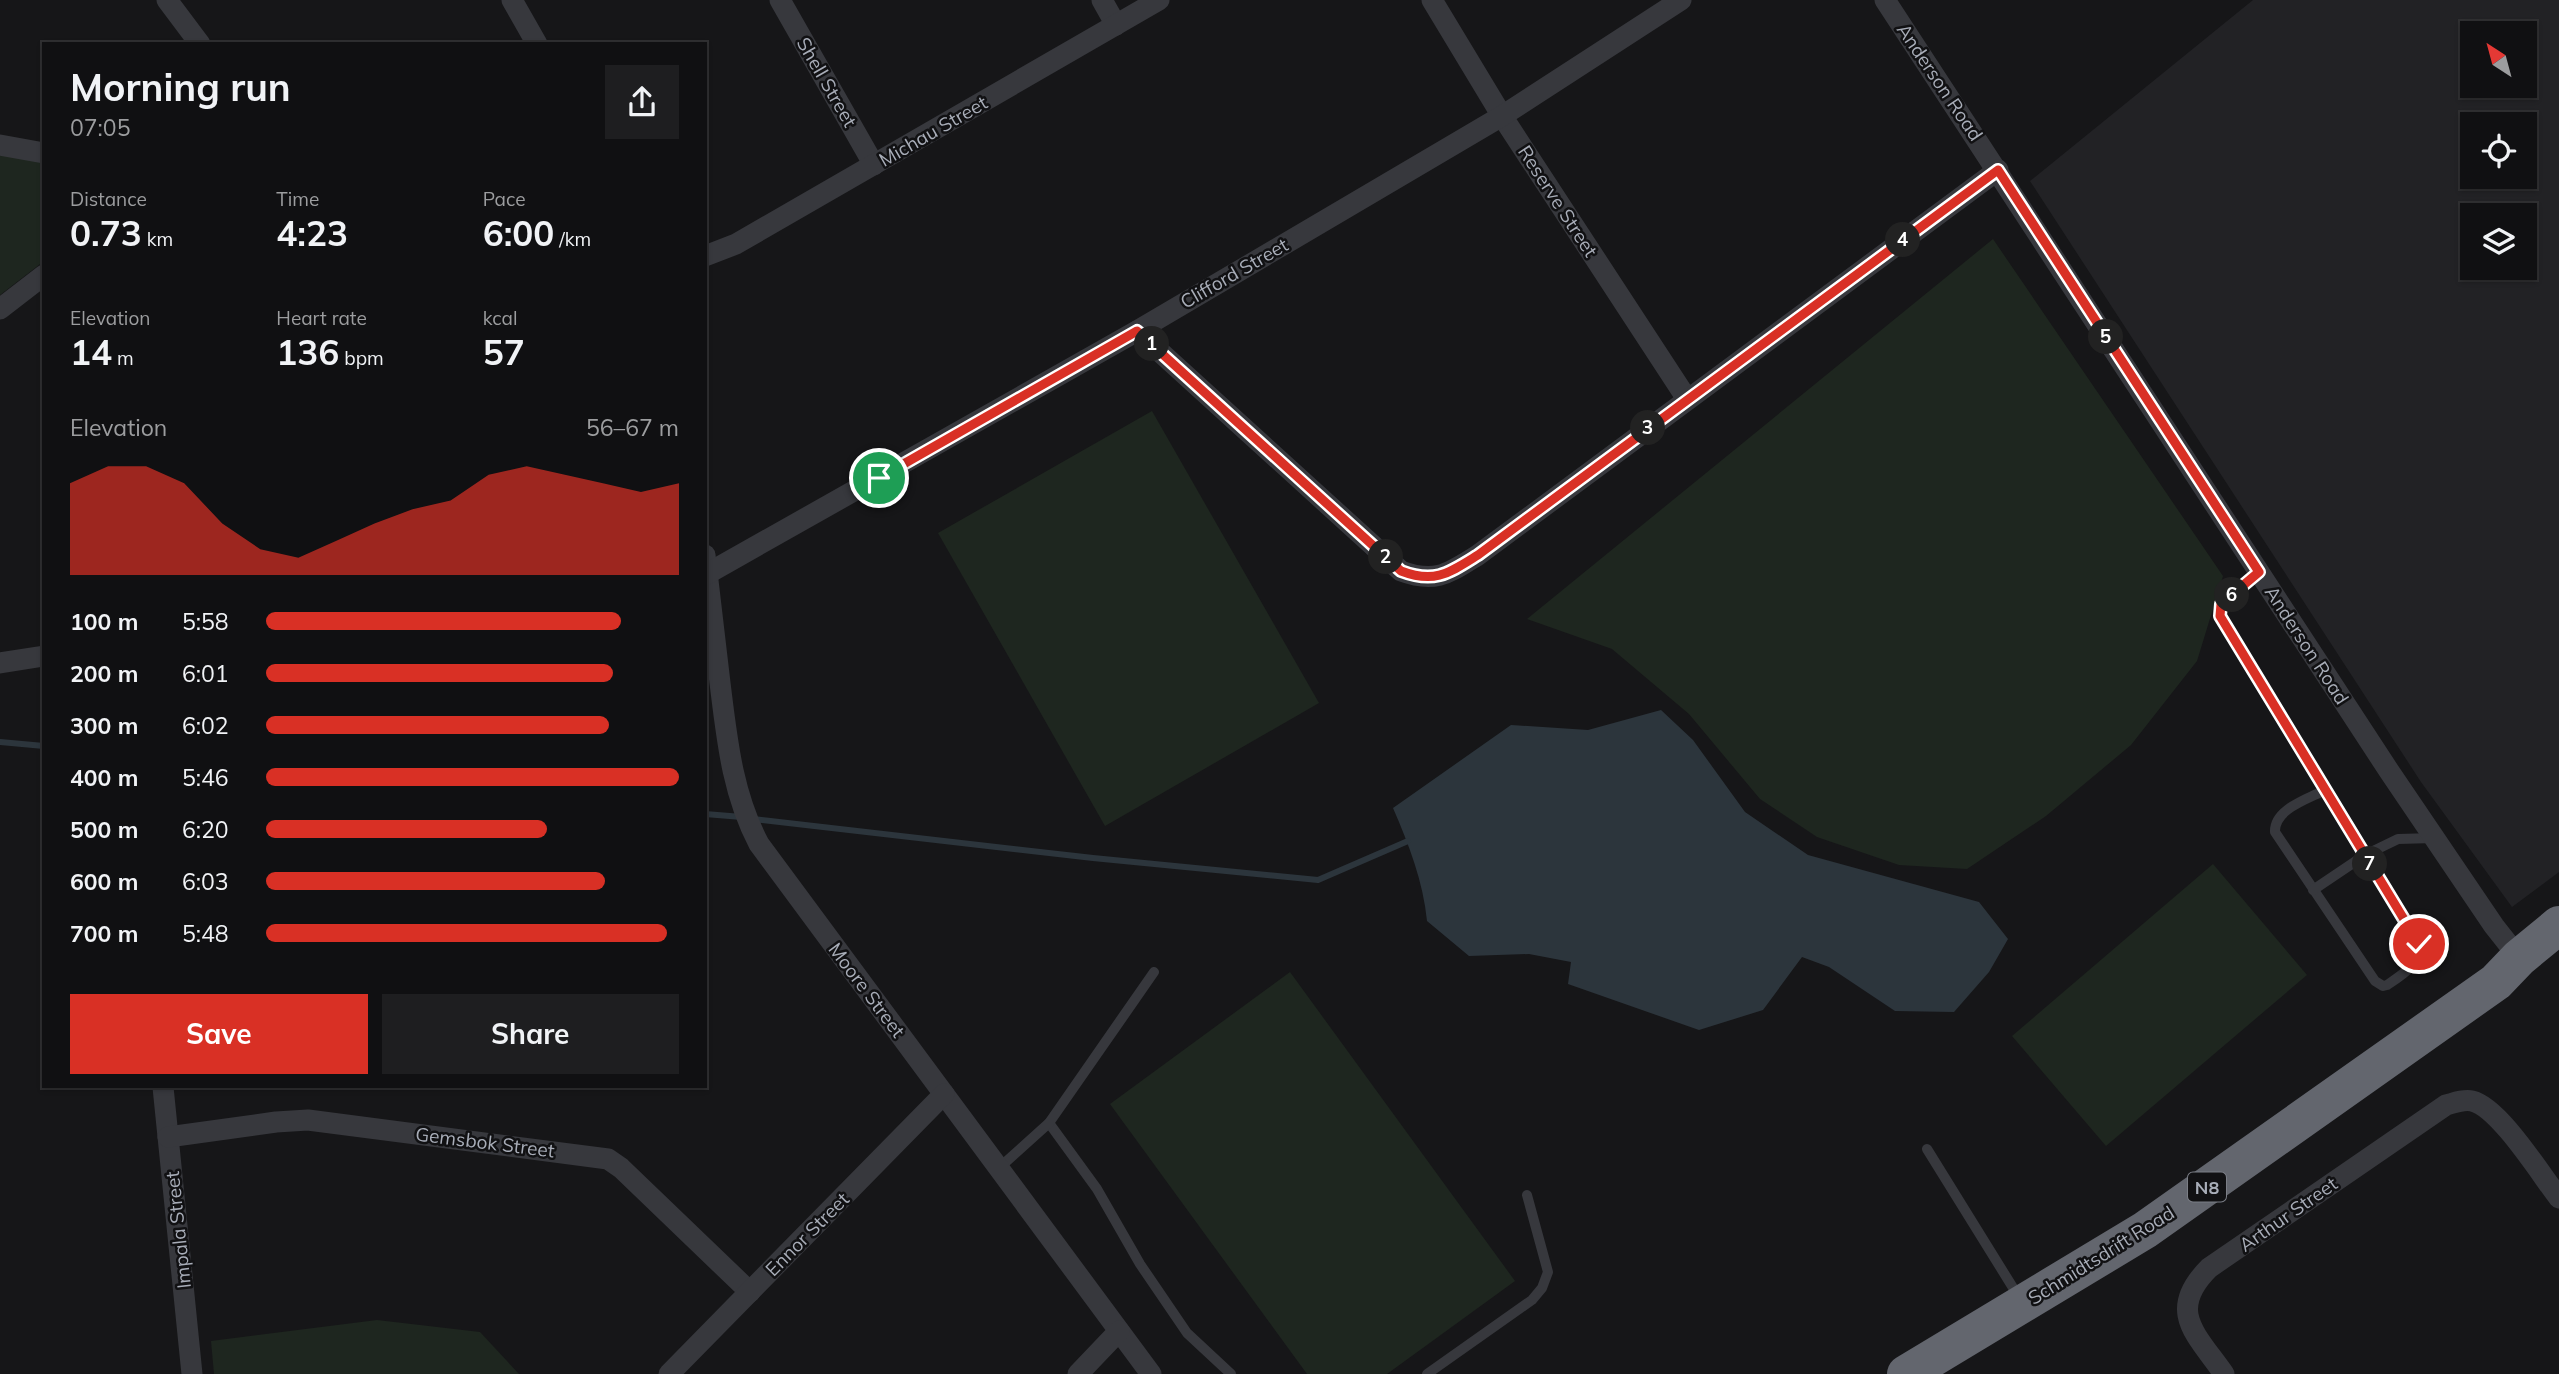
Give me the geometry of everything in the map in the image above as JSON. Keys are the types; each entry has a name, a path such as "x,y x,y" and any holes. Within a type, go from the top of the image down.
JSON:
{"highway":[{"name":"Schmidtsdrift Road","path":"1906,1374 2145,1230 2514,970 2559,925"},
{"name":"Schmidtsdrift Road","path":"2514,970 2559,949"}],"street":[{"path":"167,0 198,42"},
{"path":"512,0 536,42"},
{"name":"Shell Street","path":"780,0 874,165"},
{"path":"1102,0 1116,25"},
{"name":"Michau Street","path":"707,255 736,244 1159,0"},
{"name":"Reserve Street","path":"1432,0 1502,116 1687,399"},
{"name":"Clifford Street","path":"707,567 1137,331 1502,116 1681,0"},
{"name":"Anderson Road","path":"1885,0 2494,926 2514,970"},
{"path":"0,145 42,153"},
{"path":"1137,331 1401,571 1418,577 1438,577 1478,555 1998,170"},
{"path":"0,309 42,277"},
{"name":"Moore Street","path":"707,576 728,752 746,820 759,844 1151,1374"},
{"path":"0,663 42,656"},
{"name":"Impala Street","path":"163,1088 192,1374"},
{"name":"Ennor Street","path":"669,1374 944,1094"},
{"name":"Arthur Street","path":"2224,1374 2188,1319 2186,1305 2199,1278 2209,1268 2445,1105 2462,1100 2473,1101 2496,1114 2559,1198"},
{"name":"Gemsbok Street","path":"168,1137 276,1122 308,1121 608,1159 621,1168 750,1292"},
{"path":"1078,1374 1119,1331"}],"lane":[{"path":"2259,572 2221,604 2220,616 2419,944 2418,959 2393,981 2383,986 2375,981 2278,839 2274,826 2286,810 2325,790"},
{"path":"2313,890 2365,855 2398,839 2434,838"},
{"path":"999,1168 1049,1123 1154,972"},
{"path":"1049,1123 1097,1189 1140,1265 1187,1333 1231,1374"},
{"path":"1927,1149 2023,1305"},
{"path":"1427,1374 1532,1300 1542,1288 1548,1272 1527,1195"}],"shaded area":[{"path":"2253,0 2559,0 2559,872 2512,907 2421,782 2030,181"},
{"path":"0,154 42,162 42,263 0,295"},
{"path":"1993,239 2223,576 2197,661 2131,745 2046,816 1967,869 1899,865 1817,837 1760,799 1689,714 1612,649 1527,619"},
{"path":"1152,411 1319,703 1105,826 938,533"},
{"path":"1661,710 1693,740 1745,812 1808,855 1979,902 2008,939 1989,972 1954,1012 1895,1011 1829,967 1802,957 1763,1010 1699,1030 1568,984 1571,962 1529,954 1469,956 1427,921 1414,863 1393,808 1511,725 1588,730"},
{"path":"2213,864 2307,975 2106,1146 2012,1036"},
{"path":"1290,972 1515,1281 1387,1374 1307,1374 1110,1104"},
{"path":"377,1320 480,1332 519,1374 214,1374 211,1341"}],"waterway":[{"path":"0,742 42,746"},
{"path":"707,814 742,817"},
{"path":"753,819 1093,858 1318,880 1408,841"}],"route":[{"path":"879,478 1137,331 1401,571 1418,577 1438,577 1478,555 1998,170 2259,572 2221,604 2220,616 2419,944"}]}
